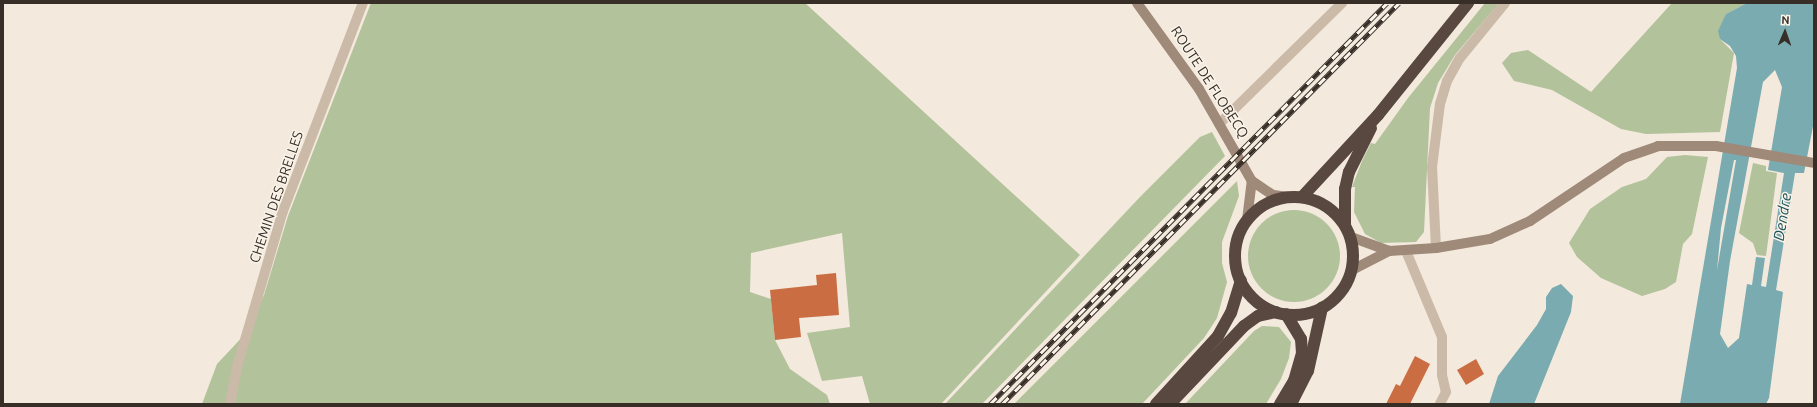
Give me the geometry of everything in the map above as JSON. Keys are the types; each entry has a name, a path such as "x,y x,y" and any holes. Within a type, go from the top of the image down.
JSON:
{"highway":[{"path":"1302,197 1378,115 1468,3"},
{"path":"1345,225 1344,197 1350,172 1378,115"},
{"path":"1170,404 1244,326 1258,316 1281,313 1299,314 1322,308 1342,291 1352,270 1351,237 1345,225 1327,206 1302,197 1289,197 1273,200 1247,220 1236,243 1236,268 1241,280 1255,300 1281,313 1301,339 1302,353 1294,381 1280,404"},
{"path":"1156,404 1218,336 1231,313 1241,280"},
{"path":"1291,404 1308,371 1322,308"}],"street":[{"name":"CHEMIN DES BRELLES","path":"230,404 237,367 283,211 363,3"},
{"name":"ROUTE DE FLOBECQ","path":"1137,3 1175,53 1252,181 1273,195 1289,197"},
{"path":"1219,124 1342,3"},
{"path":"1436,248 1432,167 1440,104 1447,81 1460,58 1505,3"},
{"path":"1351,237 1389,251 1436,248 1490,239 1530,221 1624,158 1644,150 1671,144 1716,146 1814,163"},
{"path":"1247,220 1252,181"},
{"path":"1352,270 1389,251"},
{"path":"1406,251 1442,337 1442,376 1446,392 1440,404"}],"green space":[{"path":"371,3 805,3 1080,255 941,404 870,404 862,376 822,381 807,333 850,327 842,233 751,253 750,292 771,299 775,340 790,369 827,395 830,404 202,404 217,364 247,332 264,295 288,216"},
{"path":"1485,3 1499,3 1455,55 1438,83 1430,108 1424,232 1416,242 1381,243 1365,234 1354,212 1355,187 1352,187 1362,161 1371,143 1375,144 1408,98"},
{"path":"1672,3 1747,3 1726,14 1720,39 1734,53 1720,132 1646,134 1621,129 1552,90 1514,81 1502,63 1511,53 1528,50 1591,92"},
{"path":"1212,132 1225,156 982,404 945,404 1139,198 1200,137"},
{"path":"1685,155 1708,157 1692,234 1683,244 1676,282 1665,289 1642,296 1601,278 1577,257 1569,243 1590,209 1622,187 1646,179 1667,157"},
{"path":"1753,163 1766,166 1766,171 1777,173 1766,256 1757,255 1753,243 1739,233"},
{"path":"1237,181 1239,196 1222,242 1222,263 1227,282 1217,318 1204,338 1142,404 1014,404"},
{"path":"1294,210 1312,213 1327,223 1337,238 1340,256 1337,274 1327,289 1312,299 1294,302 1276,299 1261,289 1251,274 1248,256 1251,238 1261,223 1276,213"},
{"path":"1262,326 1279,327 1291,342 1289,358 1281,379 1266,404 1185,404 1254,331"}],"water":[{"name":"Dendre","path":"1747,3 1814,3 1814,121 1804,173 1795,173 1776,290 1783,292 1769,398 1766,404 1680,404 1737,68 1736,56 1730,46 1720,39 1718,31 1726,14","holes":["1775,70 1782,87 1768,170 1784,173 1766,287 1761,286 1765,258 1756,257 1752,285 1747,284 1739,338 1728,348 1720,334 1730,261 1763,82","1734,160 1736,160 1717,270 1721,228"]},
{"path":"1561,284 1573,296 1571,312 1534,404 1489,404 1498,376 1537,325 1546,309 1546,297 1552,288"}],"building":[{"path":"836,273 839,315 799,318 801,337 775,340 770,290 817,285 816,275"},
{"path":"1415,356 1430,364 1410,404 1386,404 1396,384 1400,386"},
{"path":"1476,359 1484,374 1466,385 1457,370"}],"railway":[{"path":"990,404 1387,3"},
{"path":"1002,404 1399,3"}]}
